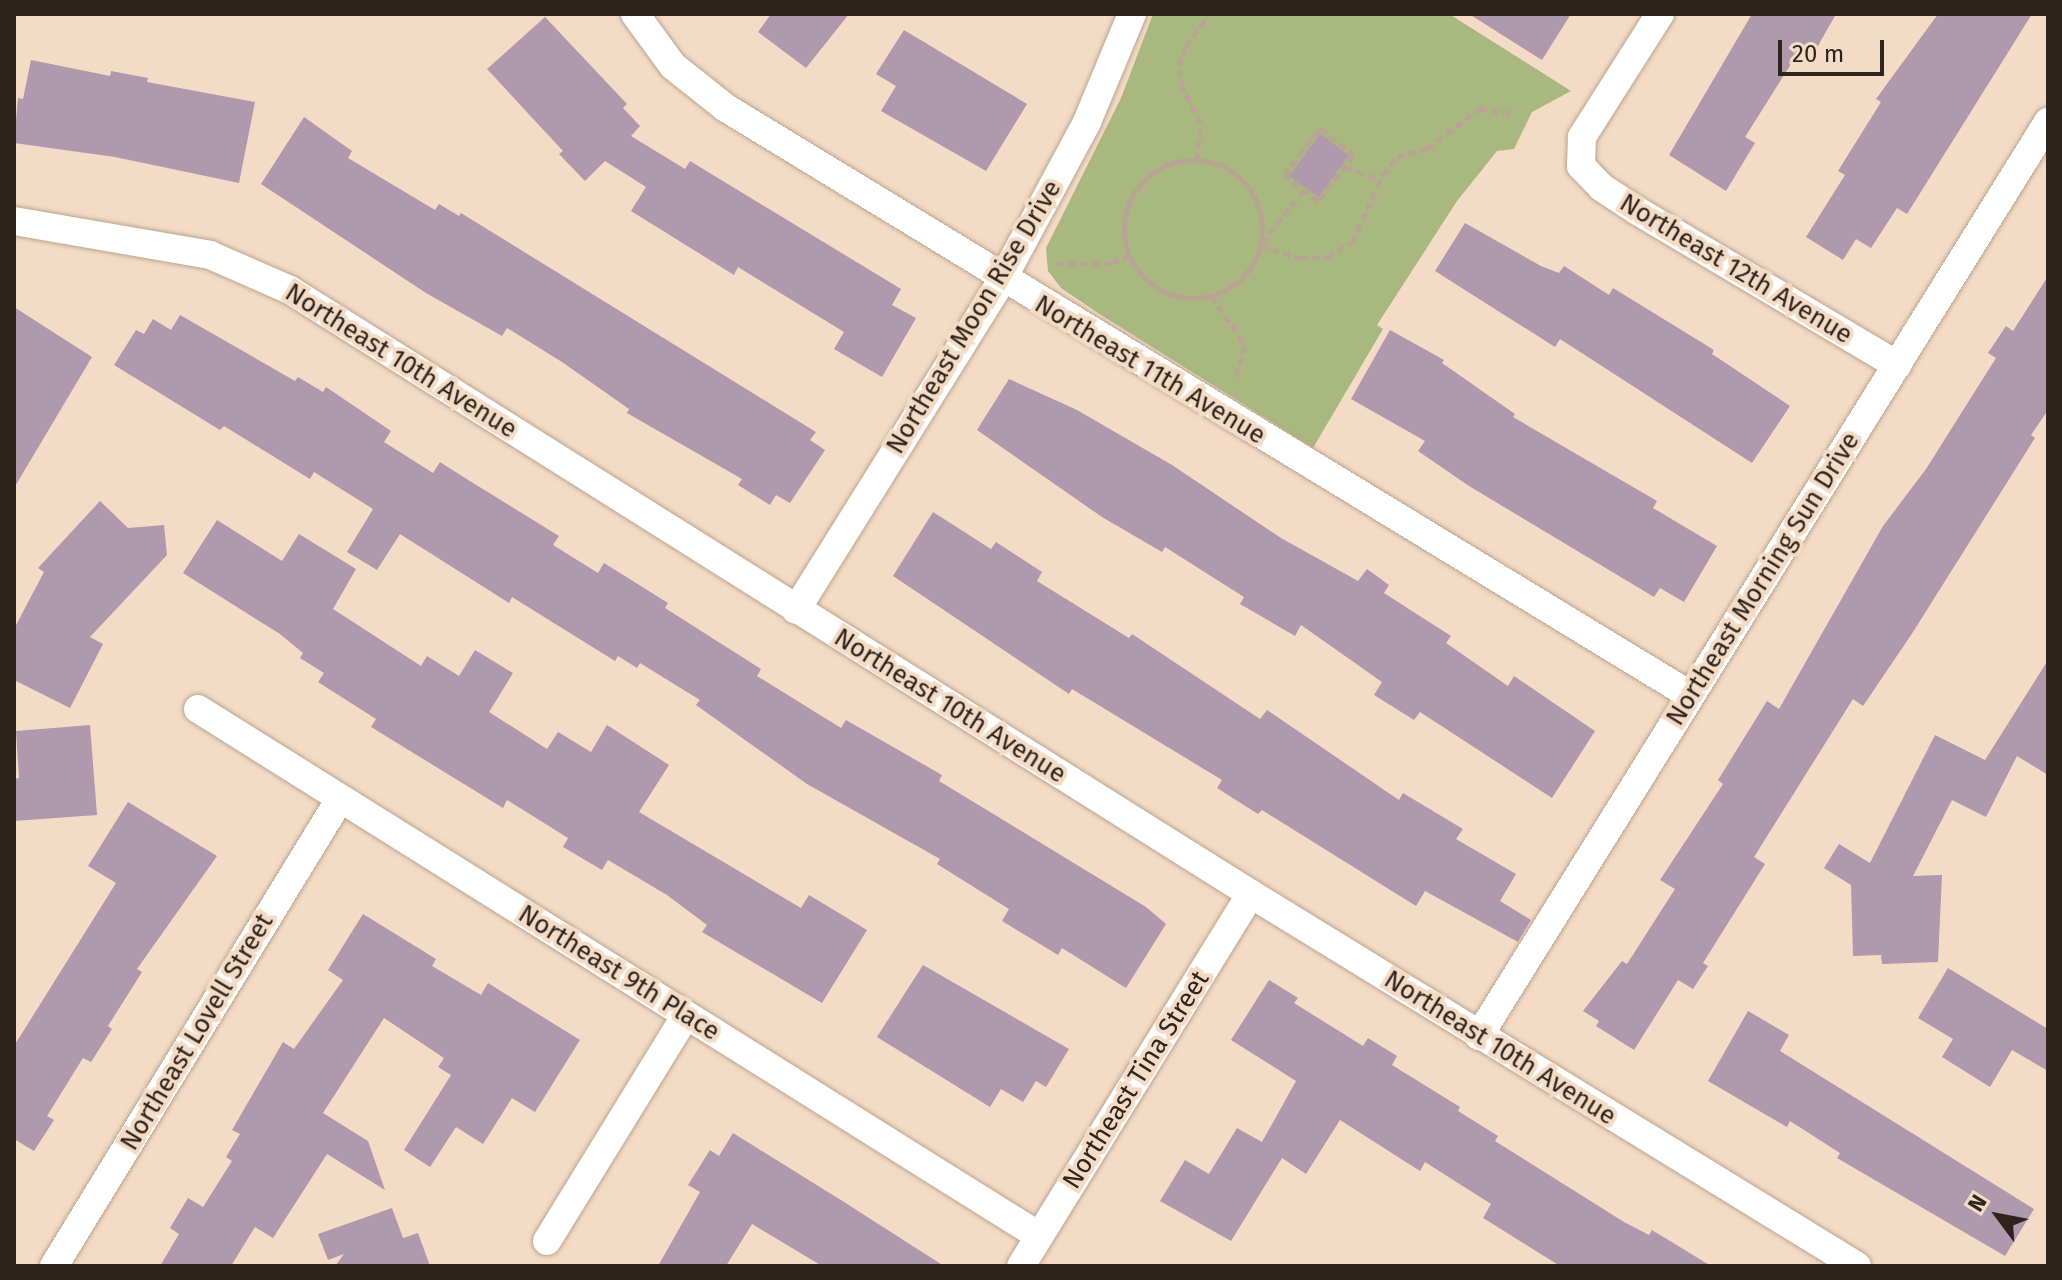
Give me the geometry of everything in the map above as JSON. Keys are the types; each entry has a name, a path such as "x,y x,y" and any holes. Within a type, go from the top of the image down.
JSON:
{"street":[{"name":"Northeast 11th Avenue","path":"635,14 673,66 726,108 1002,280 1690,695"},
{"name":"Northeast Moon Rise Drive","path":"796,610 1002,280 1087,122 1132,14"},
{"name":"Northeast 12th Avenue","path":"1660,14 1582,137 1581,166 1601,187 1636,210 1897,365"},
{"name":"Northeast Morning Sun Drive","path":"1479,1036 2048,122"},
{"name":"Northeast 10th Avenue","path":"14,221 210,255 290,290 1251,894 1857,1266"},
{"name":"Northeast 9th Place","path":"198,709 1039,1236"},
{"name":"Northeast Lovell Street","path":"54,1266 340,799"},
{"name":"Northeast Tina Street","path":"1021,1266 1251,894"},
{"path":"547,1241 686,1015"}],"path":[{"path":"1197,160 1201,123 1183,89 1179,65 1209,14"},
{"path":"1260,245 1311,259 1340,251 1360,228 1381,180 1397,157 1427,149 1479,109 1516,114"},
{"path":"1320,128 1354,155 1318,201 1304,190 1284,175 1320,128"},
{"path":"1260,245 1258,205 1248,189 1237,176 1197,160 1164,164 1135,189 1123,226 1129,255 1140,272 1167,292 1211,296 1243,278 1260,245 1304,190"},
{"path":"1345,167 1381,180"},
{"path":"1056,264 1112,263 1129,255"},
{"path":"1211,296 1245,345 1235,381"}],"green space":[{"path":"1153,14 1449,14 1571,91 1532,112 1514,149 1497,151 1457,201 1377,325 1383,329 1313,448 1098,313 1061,288 1048,271 1046,248 1121,98"}],"building":[{"path":"771,14 849,14 806,68 758,32"},
{"path":"1469,14 1571,14 1542,60"},
{"path":"1752,14 1836,14 1810,60 1798,53 1745,137 1755,143 1726,191 1669,155"},
{"path":"1938,14 2032,14 1907,214 1897,208 1871,248 1856,239 1843,260 1806,237 1845,175 1838,171 1881,102 1876,99"},
{"path":"545,17 627,104 623,108 640,126 631,136 685,169 690,161 901,289 892,305 916,318 882,377 834,349 844,332 738,267 734,275 631,211 646,187 605,161 585,181 559,154 563,151 487,69"},
{"path":"904,30 1027,104 986,171 881,111 896,86 876,74"},
{"path":"31,60 110,76 111,71 148,78 147,82 255,102 239,183 115,157 14,143 18,98 23,99"},
{"path":"304,117 352,151 348,158 435,210 439,204 459,216 461,213 816,432 810,440 825,450 790,503 776,495 770,505 738,485 742,479 627,413 629,409 562,362 507,328 502,336 426,293 261,184"},
{"path":"1320,134 1349,155 1319,197 1289,176"},
{"path":"1465,223 1541,266 1559,273 1564,266 1609,295 1613,288 1714,350 1712,354 1790,406 1752,463 1560,339 1555,347 1435,271"},
{"path":"2048,276 2048,410 2031,435 2035,438 1913,632 1863,706 1853,699 1754,857 1765,864 1703,963 1708,966 1693,989 1678,980 1634,1050 1596,1026 1599,1021 1583,1011 1622,961 1627,964 1675,889 1660,880 1723,784 1718,780 1767,701 1779,709 1883,526 1926,469 1996,358 1988,353 2006,326 2013,331"},
{"path":"14,307 92,357 14,488"},
{"path":"180,315 295,381 298,377 323,392 326,387 391,431 384,442 433,473 440,462 559,536 553,545 598,573 604,563 668,603 665,608 761,669 757,676 841,728 846,720 942,775 939,781 1146,907 1166,924 1126,988 1062,948 1058,955 1002,921 1009,909 937,864 940,859 807,784 696,705 700,700 640,663 637,668 618,656 615,661 512,597 509,603 400,534 377,570 347,552 373,509 314,472 310,479 224,426 220,430 114,365 136,330 144,334 153,319 171,330"},
{"path":"1390,330 1444,360 1442,363 1515,414 1513,417 1657,501 1653,508 1717,546 1684,602 1660,588 1654,597 1469,486 1418,451 1425,441 1351,399"},
{"path":"1009,379 1077,410 1172,465 1281,538 1358,581 1367,569 1389,585 1384,593 1451,636 1446,643 1508,686 1514,676 1595,731 1552,798 1420,712 1414,720 1374,695 1382,682 1301,625 1295,636 1240,604 1244,597 1165,547 1162,552 1102,517 977,430"},
{"path":"100,501 128,528 164,525 167,555 90,637 103,644 70,708 14,680 14,629 44,572 38,568"},
{"path":"933,512 991,549 996,542 1042,572 1037,581 1129,638 1132,634 1260,719 1267,710 1399,800 1403,793 1463,829 1456,839 1516,874 1500,901 1531,920 1518,942 1425,891 1416,906 1262,810 1258,814 1217,788 1222,780 1072,689 1069,694 893,576"},
{"path":"217,520 282,561 299,534 356,569 333,609 421,666 427,656 459,676 475,650 513,673 489,712 547,749 558,732 591,752 607,725 669,765 639,812 801,908 809,895 867,930 822,1003 702,932 707,925 667,895 608,860 602,870 563,847 568,838 507,800 503,808 371,727 376,719 318,682 324,673 300,658 303,653 280,634 183,573"},
{"path":"2048,660 2048,775 2017,756 1986,817 1952,800 1913,876 1942,875 1938,962 1882,964 1881,955 1853,956 1851,885 1824,868 1839,844 1870,863 1935,735 1985,760"},
{"path":"90,725 97,815 14,821 14,779 19,778 16,731"},
{"path":"128,802 217,856 137,969 142,972 108,1026 112,1029 91,1062 83,1058 47,1116 54,1120 34,1151 14,1139 14,1046 116,883 88,866"},
{"path":"363,914 436,959 432,966 481,995 488,983 580,1040 535,1112 512,1098 483,1144 456,1127 430,1167 404,1150 451,1075 438,1067 444,1058 384,1018 323,1113 368,1141 385,1190 327,1154 273,1238 255,1227 231,1266 160,1266 179,1234 170,1228 188,1198 203,1207 232,1161 226,1157 240,1134 232,1130 283,1042 294,1049 343,980 328,970"},
{"path":"923,965 1069,1049 1046,1087 1036,1081 1023,1102 1001,1089 990,1107 877,1037"},
{"path":"1948,968 2048,1029 2048,1071 2012,1050 1990,1087 1942,1057 1953,1039 1918,1018"},
{"path":"1269,980 1298,998 1294,1003 1363,1046 1368,1038 1397,1056 1392,1065 1460,1107 1458,1111 1498,1136 1495,1141 1624,1222 1649,1235 1652,1230 1711,1266 1560,1266 1483,1218 1491,1204 1425,1162 1420,1171 1340,1120 1306,1174 1282,1158 1231,1241 1160,1201 1185,1160 1209,1174 1237,1128 1262,1142 1296,1081 1231,1040"},
{"path":"1748,1011 1789,1035 1780,1051 2034,1209 2005,1256 1837,1158 1840,1153 1790,1121 1787,1127 1708,1081"},
{"path":"733,1133 944,1266 822,1266 752,1224 726,1266 658,1266 700,1192 688,1185 710,1150 719,1156"},
{"path":"392,1208 403,1238 418,1233 430,1266 335,1266 344,1254 328,1260 318,1234"}]}
